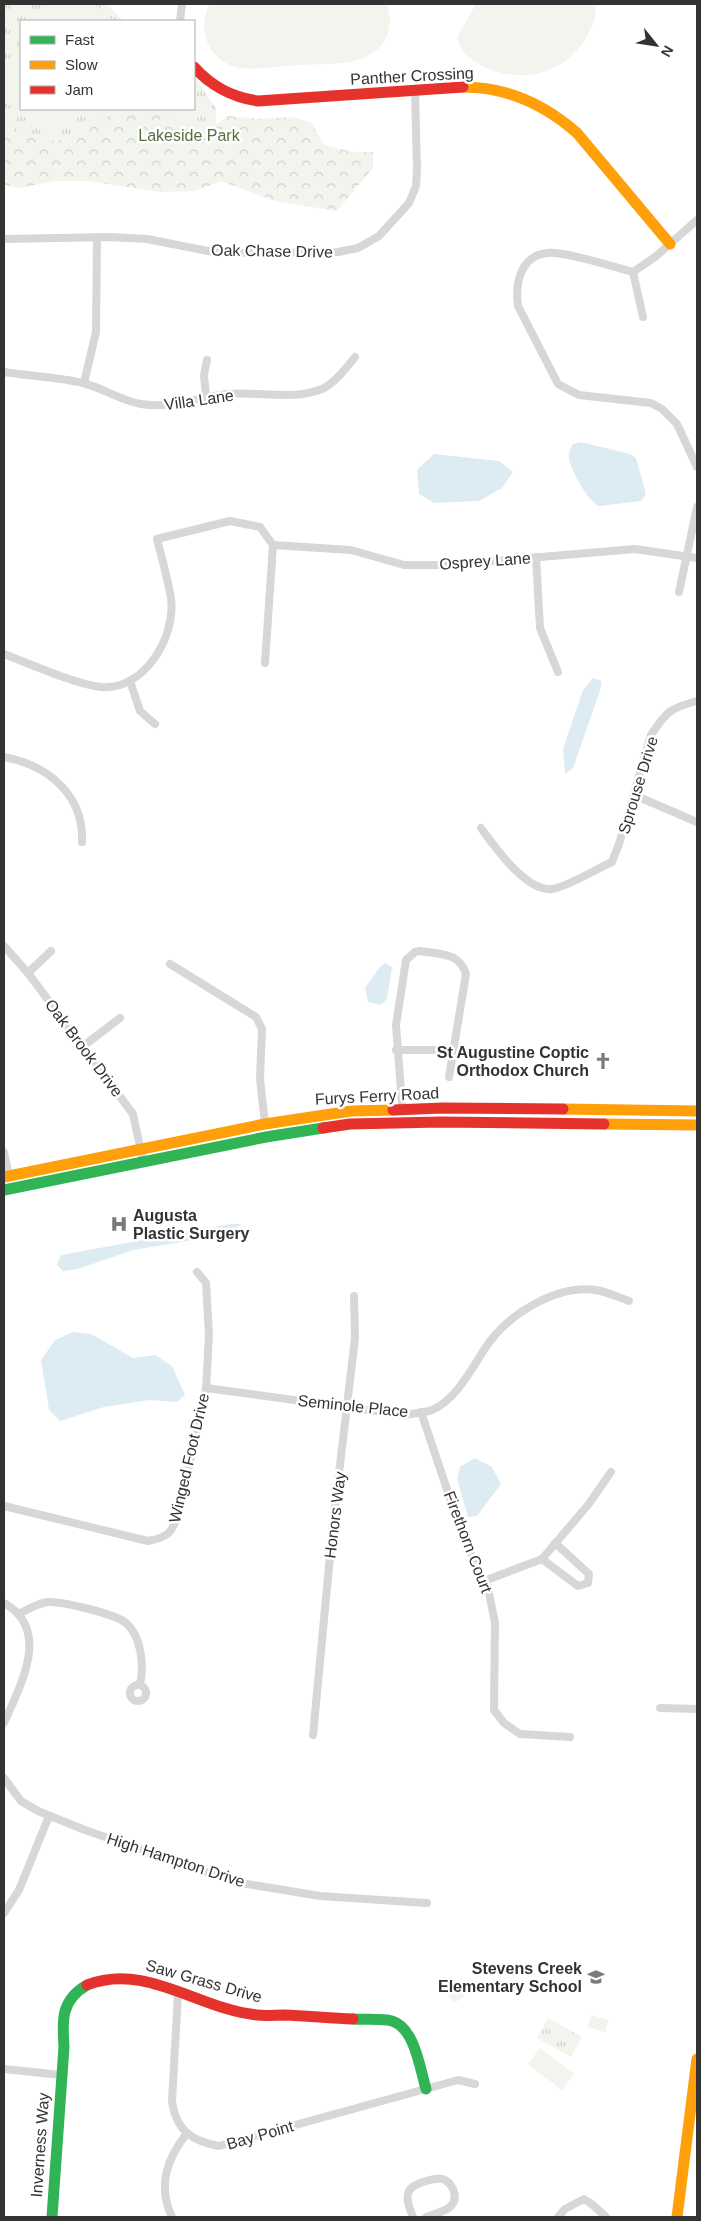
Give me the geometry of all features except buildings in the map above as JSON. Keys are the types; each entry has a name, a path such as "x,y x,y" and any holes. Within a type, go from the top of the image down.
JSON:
{"main road":[{"name":"Panther Crossing","path":"195,68 209,83 230,96 258,101 453,88 490,90 517,96 544,108 577,133 670,244"},
{"name":"Furys Ferry Road","path":"6,1176 265,1124 351,1111 405,1109 697,1111"},
{"name":"Furys Ferry Road","path":"4,1190 308,1129 350,1124 450,1122 697,1125"},
{"name":"Saw Grass Drive","path":"61,2075 64,2047 62,2019 68,2004 77,1991 86,1984 99,1980 125,1978 142,1979 178,1993 256,2015 281,2014 392,2021 405,2028 411,2039 426,2089"},
{"path":"677,2217 697,2059"},
{"name":"Inverness Way","path":"52,2217 61,2075"}],"street":[{"path":"180,20 182,4"},
{"name":"Oak Chase Drive","path":"4,239 97,237 147,239 218,253 338,252 358,248 379,236 397,219 409,203 416,186 418,168 415,91"},
{"path":"633,272 670,244 697,220"},
{"path":"84,383 96,332 97,237"},
{"path":"633,272 561,254 548,252 536,255 526,263 518,278 516,292 518,306 558,384 579,395 651,403 662,409 676,424 697,466"},
{"path":"633,272 643,317"},
{"name":"Villa Lane","path":"4,372 84,383 139,404 172,404 206,398 256,393 308,394 324,388 339,376 355,357"},
{"path":"206,398 204,375 207,360"},
{"path":"679,592 697,507"},
{"path":"4,654 102,687 130,681 151,663 165,639 170,625 171,600 157,539 230,521 260,527 273,545 265,663"},
{"name":"Osprey Lane","path":"273,545 351,550 404,565 445,565 635,550 686,555 697,558"},
{"path":"536,558 540,628 558,672"},
{"path":"130,681 140,711 154,724"},
{"name":"Sprouse Drive","path":"481,828 527,881 538,888 552,889 562,886 612,862 651,735 675,707 697,701"},
{"path":"4,757 22,760 40,768 67,791 79,814 83,828 82,842"},
{"path":"634,795 697,822"},
{"name":"Oak Brook Drive","path":"4,946 28,973 133,1114 143,1161"},
{"path":"28,973 51,951"},
{"path":"405,1109 402,1104 396,1050 396,1025 406,960 415,952 421,951 458,958 464,965 466,974 449,1077"},
{"path":"170,964 256,1017 262,1029 260,1079 265,1124"},
{"path":"82,1047 120,1018"},
{"path":"396,1050 453,1050"},
{"path":"4,1152 6,1176"},
{"name":"Winged Foot Drive","path":"4,1506 148,1541 164,1538 173,1529 179,1512 206,1388 209,1335 206,1283 197,1272"},
{"name":"Seminole Place","path":"206,1388 405,1415 432,1410 450,1397 472,1369 488,1344 506,1323 533,1304 560,1292 596,1290 629,1301"},
{"name":"Honors Way","path":"313,1735 333,1524 355,1338 354,1296"},
{"name":"Firethorn Court","path":"421,1412 464,1540 488,1588 495,1623 494,1710 504,1723 520,1734 570,1737"},
{"path":"484,1581 542,1559 588,1505 611,1472"},
{"path":"542,1559 578,1586 588,1583 589,1574 555,1543"},
{"path":"19,1614 34,1606 48,1602 112,1615 126,1623 136,1636 140,1650 142,1674 140,1685"},
{"path":"4,1603 19,1614 28,1630 27,1666 4,1723"},
{"path":"660,1708 697,1709"},
{"name":"High Hampton Drive","path":"4,1778 21,1801 49,1816 235,1882 320,1896 427,1903"},
{"path":"4,1913 19,1890 49,1816"},
{"name":"Bay Point","path":"178,1993 172,2101 174,2117 187,2133 206,2144 219,2146 458,2080 475,2084"},
{"path":"4,2069 61,2075"},
{"path":"172,2216 165,2203 168,2165 175,2148 187,2133"},
{"path":"412,2217 408,2201 410,2190 414,2185 441,2179 447,2181 452,2187 455,2198 454,2204 447,2210 426,2217"},
{"path":"558,2217 565,2209 584,2200 593,2205 606,2217"}],"green space":[{"name":"Lakeside Park","path":"4,4 106,4 123,20 20,20 20,110 195,110 195,77 216,108 216,162 4,159"},
{"path":"57,4 94,4 113,20 42,20"},
{"path":"210,4 387,4 390,25 388,34 379,48 358,60 334,64 239,68 229,65 220,59 208,44 204,24"},
{"path":"476,4 595,4 596,12 589,32 581,45 560,64 534,74 506,74 478,64 462,50 457,37"},
{"path":"20,45 20,98 4,83 4,65"},
{"path":"34,110 75,110 57,130"},
{"path":"118,110 178,110 173,127 184,137 200,135 228,116 261,119 290,117 311,122 324,145 353,152 373,152 373,168 337,211 275,201 221,181 195,191 159,192 88,181 55,181 20,188 4,185 4,118 22,133 50,141 73,139"},
{"path":"452,1976 465,1996 454,2003 441,1983"},
{"path":"591,2015 609,2020 605,2032 588,2027"},
{"path":"548,2018 582,2037 571,2057 537,2038"},
{"path":"540,2048 574,2074 562,2090 528,2064"}],"shaded area":[{"path":"581,442 630,454 636,458 646,494 641,501 599,506 590,499 573,471 569,459 573,444"},
{"path":"434,454 499,461 513,472 502,488 479,501 434,503 419,494 417,470"},
{"path":"593,678 602,681 600,691 573,768 565,774 563,749 583,690"},
{"path":"385,963 392,967 387,999 381,1005 368,1002 365,988"},
{"path":"231,1224 242,1224 223,1235 133,1250 78,1269 63,1271 57,1265 61,1255"},
{"path":"73,1332 91,1334 133,1358 155,1355 172,1366 185,1395 177,1402 149,1400 104,1407 60,1421 49,1410 41,1360 55,1340"},
{"path":"475,1458 492,1467 501,1484 477,1516 468,1517 457,1479 460,1467"}],"traffic: fast":[{"path":"4,1190 266,1137 323,1128"},
{"path":"52,2217 65,2012 72,1997 87,1985"},
{"path":"353,2019 388,2020 400,2025 411,2040 419,2061 426,2089"}],"traffic: slow":[{"path":"463,87 495,90 510,94 538,106 564,123 577,133 670,244"},
{"path":"563,1109 697,1111"},
{"path":"4,1177 265,1124 351,1111 393,1110"},
{"path":"604,1124 697,1125"},
{"path":"677,2217 697,2059"}],"traffic: jam":[{"path":"195,68 223,90 240,97 258,101 463,87"},
{"path":"393,1110 443,1108 563,1109"},
{"path":"323,1128 350,1124 440,1122 604,1124"},
{"path":"87,1985 109,1979 130,1979 172,1989 235,2011 257,2015 353,2019"}],"place":[{"name":"St Augustine Coptic Orthodox Church","path":"603,1061"},
{"name":"Augusta Plastic Surgery","path":"119,1224"},
{"name":"Stevens Creek Elementary School","path":"596,1977"}]}
